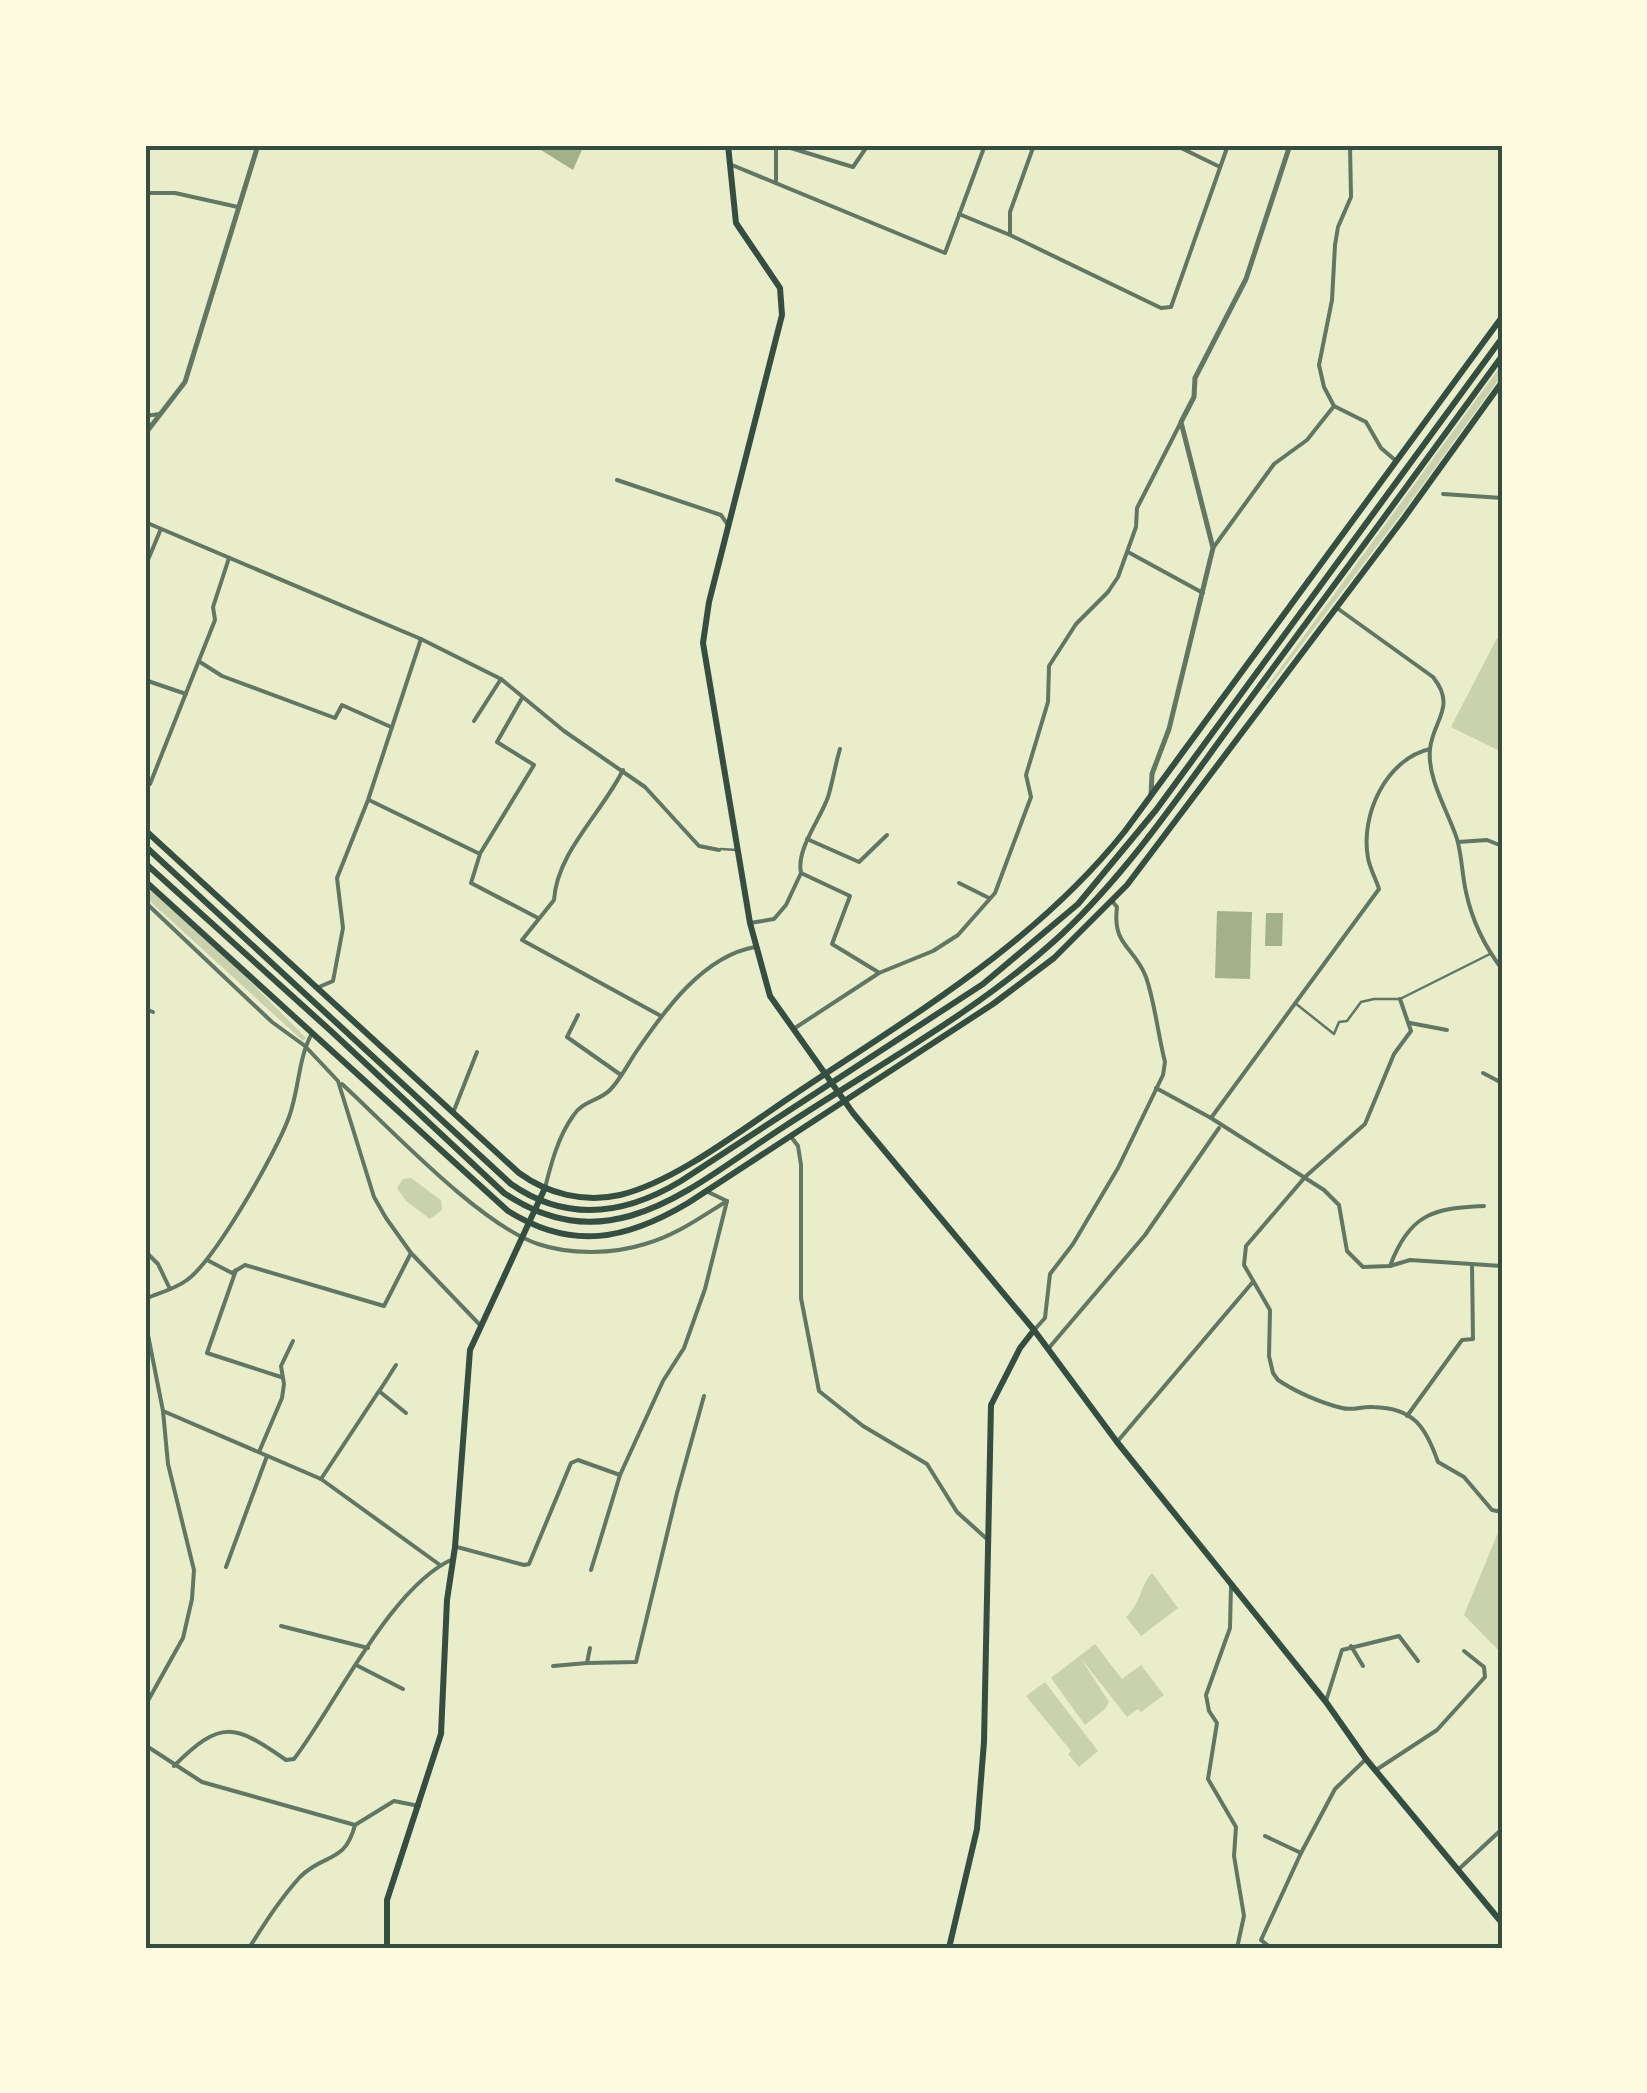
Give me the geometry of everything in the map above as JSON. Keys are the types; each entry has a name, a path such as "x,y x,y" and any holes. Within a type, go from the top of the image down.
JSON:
{"main road":[{"path":"728,145 736,223 780,288 782,315 728,524 703,644 750,923 770,996 844,1102 1034,1330 1117,1442 1326,1702 1366,1760 1502,1922"},
{"path":"145,830 512,1167 545,1188 568,1196 594,1198 642,1187 706,1152 960,985 1028,933 1094,867 1151,796 1502,317"},
{"path":"145,863 486,1178 535,1213 590,1224 640,1214 680,1194 1002,970 1096,885 1147,822 1502,338"},
{"path":"145,846 490,1166 540,1200 584,1211 643,1201 834,1088 1012,975 1061,934 1104,890 1162,819 1502,356"},
{"path":"145,881 478,1188 530,1224 563,1234 611,1236 652,1223 1030,978 1112,901 1154,852 1502,382"},
{"path":"387,1948 387,1900 396,1863 441,1734 447,1600 470,1350 545,1188"},
{"path":"949,1948 977,1829 984,1742 991,1405 1020,1348 1034,1330"}],"street":[{"path":"145,434 185,382 258,145"},
{"path":"776,183 779,145 853,167 868,145"},
{"path":"729,164 945,253 985,145"},
{"path":"1010,235 1010,212 1034,145"},
{"path":"1175,145 1220,166"},
{"path":"960,214 1160,308 1171,307 1228,145"},
{"path":"794,1029 878,973 933,951 958,935 1005,872 1031,797 1026,775 1048,702 1049,666 1076,624 1108,592 1128,552 1137,508 1194,397 1195,378 1246,279 1290,145"},
{"path":"1350,145 1351,197 1338,226 1332,300 1320,365 1324,388 1334,406 1366,422 1381,448 1395,460"},
{"path":"145,193 175,193 238,206"},
{"path":"1151,796 1152,774 1170,728 1213,548 1274,464 1307,440 1334,406"},
{"path":"145,416 164,411"},
{"path":"1181,422 1213,548"},
{"path":"617,480 721,515 728,524"},
{"path":"1442,494 1502,498"},
{"path":"145,522 421,639 501,679 564,731 646,787 699,846 737,850"},
{"path":"145,567 160,531"},
{"path":"1128,552 1202,594"},
{"path":"150,784 216,620 214,606 229,558"},
{"path":"1336,607 1439,685 1444,707 1430,749 1440,795 1458,842 1466,895 1490,954 1502,970"},
{"path":"319,986 332,981 343,928 337,878 368,800 421,639"},
{"path":"200,662 222,676 334,718 342,705 392,728"},
{"path":"474,722 501,679"},
{"path":"145,680 186,694"},
{"path":"522,698 497,742 534,765 480,854 471,883 538,918"},
{"path":"750,923 774,920 786,905 808,839 826,802 840,749"},
{"path":"1211,1118 1379,889 1368,860 1366,829 1377,795 1405,758 1430,749"},
{"path":"623,770 576,842 553,888 554,900 522,940 661,1016"},
{"path":"368,800 480,854"},
{"path":"808,839 859,862 887,834"},
{"path":"1458,842 1486,840 1502,846"},
{"path":"800,872 850,896 832,944 878,973"},
{"path":"959,883 989,898"},
{"path":"1034,1330 1045,1318 1050,1274 1073,1244 1118,1168 1164,1074 1165,1062 1145,974 1119,937 1112,901"},
{"path":"145,902 465,1196 524,1237 554,1247 620,1250 668,1236 727,1200"},
{"path":"545,1188 562,1135 574,1113 586,1102 608,1093 661,1016 709,968 756,947"},
{"path":"1294,1002 1334,1034 1338,1022 1348,1021 1361,1002 1400,999 1490,954"},
{"path":"1400,999 1411,1031 1394,1054 1365,1124 1306,1176 1246,1246 1244,1265 1270,1310 1269,1356 1272,1373 1278,1380 1343,1409 1374,1407 1418,1422 1430,1436 1438,1462 1464,1477 1492,1510 1502,1512"},
{"path":"145,1009 153,1012"},
{"path":"578,1015 566,1037 621,1075"},
{"path":"1410,1023 1447,1030"},
{"path":"145,1299 188,1280 207,1260 266,1166 290,1116 305,1046 313,1032"},
{"path":"453,1113 477,1052"},
{"path":"1483,1073 1502,1083"},
{"path":"338,1080 374,1197 411,1252 480,1325"},
{"path":"1156,1088 1306,1176 1339,1205 1347,1251 1362,1267 1390,1266 1410,1260 1502,1266"},
{"path":"1048,1349 1145,1235 1220,1126"},
{"path":"791,1136 798,1146 801,1165 801,1298 819,1391 863,1426 927,1464 957,1512 986,1539"},
{"path":"706,1190 727,1200"},
{"path":"591,1570 620,1475 663,1381 684,1348 705,1288 727,1200"},
{"path":"1390,1266 1400,1238 1427,1214 1484,1206"},
{"path":"145,1251 158,1264 170,1289"},
{"path":"207,1260 232,1273 245,1265 384,1306 411,1252"},
{"path":"1407,1416 1462,1340 1474,1339 1472,1264"},
{"path":"237,1268 208,1353 281,1377"},
{"path":"1117,1442 1252,1282"},
{"path":"145,1320 146,1341 163,1411 168,1464 194,1570 183,1638 145,1706"},
{"path":"259,1452 282,1398 281,1366 293,1340"},
{"path":"321,1480 396,1364"},
{"path":"379,1391 406,1413"},
{"path":"553,1666 636,1662 704,1396"},
{"path":"163,1411 321,1480 440,1565"},
{"path":"226,1567 267,1456"},
{"path":"454,1547 528,1564 571,1464 578,1460 620,1475"},
{"path":"174,1766 201,1738 224,1732 254,1737 292,1761 410,1592 440,1565 453,1559"},
{"path":"1232,1586 1230,1628 1206,1695 1217,1724 1208,1779 1236,1827 1234,1856 1244,1916 1237,1948"},
{"path":"281,1626 368,1648"},
{"path":"1326,1702 1342,1650 1400,1636 1418,1661"},
{"path":"1351,1646 1363,1666"},
{"path":"587,1664 590,1648"},
{"path":"1376,1770 1437,1730 1477,1687 1487,1672 1464,1651"},
{"path":"358,1665 403,1689"},
{"path":"145,1744 202,1782 354,1825"},
{"path":"1271,1948 1260,1940 1300,1853 1336,1789 1366,1760"},
{"path":"249,1948 279,1900 304,1872 340,1854 350,1842 354,1825 394,1801 419,1806"},
{"path":"1459,1869 1502,1829"},
{"path":"1265,1836 1300,1853"}],"shaded area":[{"path":"533,145 584,145 573,170"},
{"path":"1502,364 1502,375 1403,512 1266,688"},
{"path":"1497,638 1502,641 1502,752 1451,727"},
{"path":"145,883 306,1038 303,1041 153,904 145,895"},
{"path":"1217,911 1252,912 1250,979 1215,978"},
{"path":"1266,913 1283,913 1282,946 1265,946"},
{"path":"411,1178 441,1200 442,1210 430,1219 406,1201 397,1188 403,1179"},
{"path":"1502,1523 1502,1654 1464,1615"},
{"path":"1152,1573 1178,1608 1141,1636 1126,1617"},
{"path":"1095,1644 1122,1679 1141,1665 1164,1695 1127,1717 1080,1657 1109,1702 1085,1725 1051,1678"},
{"path":"1045,1682 1098,1751 1079,1767 1068,1754 1071,1751 1026,1696"}]}
